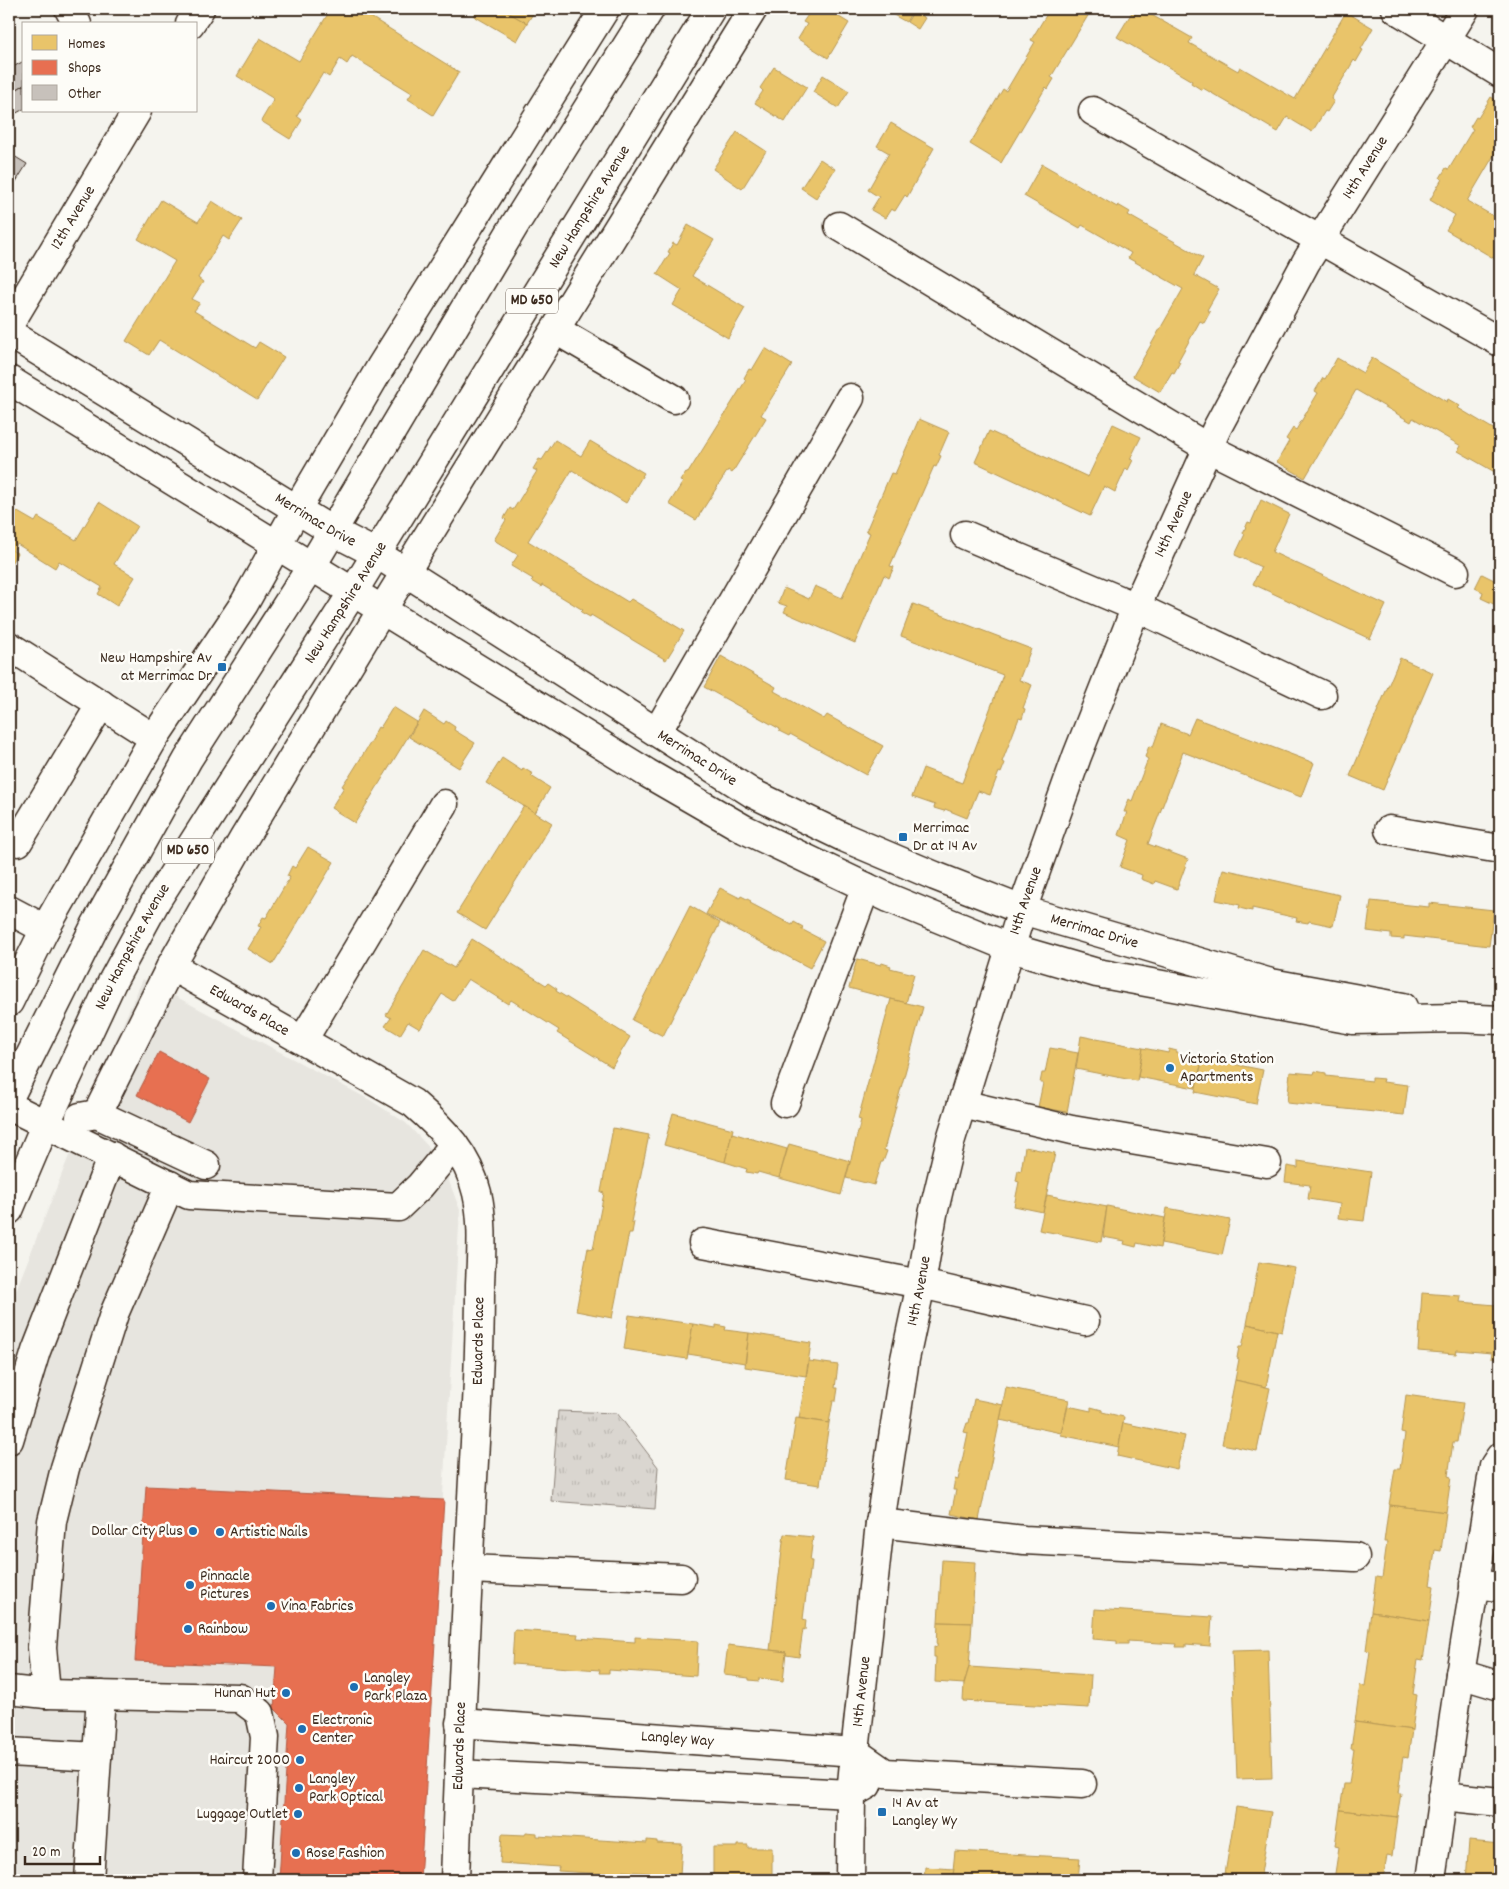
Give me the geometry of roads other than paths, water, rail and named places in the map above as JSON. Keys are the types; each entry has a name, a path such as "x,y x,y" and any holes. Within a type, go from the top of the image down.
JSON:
{"street":[{"path":"69,9 76,22"},
{"path":"191,22 200,9"},
{"path":"9,1002 45,929 154,738 244,604 297,509 380,368 605,9"},
{"name":"MD 650","path":"9,1098 96,924 188,759 311,567 514,226 650,9"},
{"name":"New Hampshire Avenue","path":"9,1210 46,1124 112,982 156,901 377,554 711,9"},
{"path":"97,1114 171,966 244,838 382,610 753,9"},
{"path":"1396,9 1500,72"},
{"name":"14th Avenue","path":"850,1880 851,1794 855,1752 880,1523 905,1359 933,1214 951,1140 1022,910 1077,756 1136,608 1208,448 1297,279 1465,9"},
{"path":"1093,111 1500,342"},
{"name":"12th Avenue","path":"9,325 132,114"},
{"path":"839,226 1208,448 1455,572"},
{"path":"556,330 674,399"},
{"name":"Merrimac Drive","path":"9,333 332,531 377,554 752,793 843,837 1022,910 1271,983 1458,1018"},
{"name":"Merrimac Drive","path":"9,380 311,567 684,794 744,828 866,888 1010,948 1097,973 1353,1020 1458,1018 1500,1020"},
{"path":"657,732 850,398"},
{"path":"965,535 1136,608 1322,695"},
{"path":"9,646 154,738"},
{"path":"18,842 101,704"},
{"path":"303,1040 444,804"},
{"path":"1389,830 1500,849"},
{"path":"785,1103 866,888"},
{"path":"9,910 45,929"},
{"name":"Edwards Place","path":"171,966 413,1103 438,1124 465,1159 472,1175 481,1215 479,1377 460,1723 455,1880"},
{"path":"962,1104 1072,1130 1266,1163"},
{"path":"9,1106 189,1195 398,1206 420,1186 454,1145"},
{"path":"46,1124 97,1114 206,1165"},
{"path":"9,1440 36,1351 112,1156"},
{"path":"46,1694 42,1647 52,1521 65,1468 114,1314 170,1185"},
{"path":"703,1243 921,1284 1085,1321"},
{"path":"1431,1880 1460,1674 1487,1586 1494,1466 1500,1457"},
{"path":"880,1523 1024,1540 1355,1557"},
{"path":"468,1569 681,1578"},
{"path":"1460,1674 1500,1686"},
{"path":"9,1690 46,1694 240,1698 260,1713 265,1737 257,1880"},
{"path":"89,1880 101,1695"},
{"name":"Langley Way","path":"460,1723 855,1752"},
{"path":"9,1752 97,1757"},
{"path":"855,1752 885,1774 1082,1784"},
{"path":"459,1774 851,1794 885,1774"},
{"path":"1442,1796 1500,1802"}],"place":[{"name":"New Hampshire Av at Merrimac Dr","path":"222,667"},
{"name":"Merrimac Dr at 14 Av","path":"903,837"},
{"name":"Victoria Station Apartments","path":"1170,1068"},
{"name":"Dollar City Plus","path":"193,1531"},
{"name":"Artistic Nails","path":"220,1532"},
{"name":"Pinnacle Pictures","path":"190,1585"},
{"name":"Vina Fabrics","path":"271,1606"},
{"name":"Rainbow","path":"188,1629"},
{"name":"Langley Park Plaza","path":"354,1687"},
{"name":"Hunan Hut","path":"286,1693"},
{"name":"Electronic Center","path":"302,1729"},
{"name":"Haircut 2000","path":"300,1760"},
{"name":"Langley Park Optical","path":"299,1788"},
{"name":"14 Av at Langley Wy","path":"882,1812"},
{"name":"Luggage Outlet","path":"298,1814"},
{"name":"Rose Fashion","path":"296,1853"}]}
